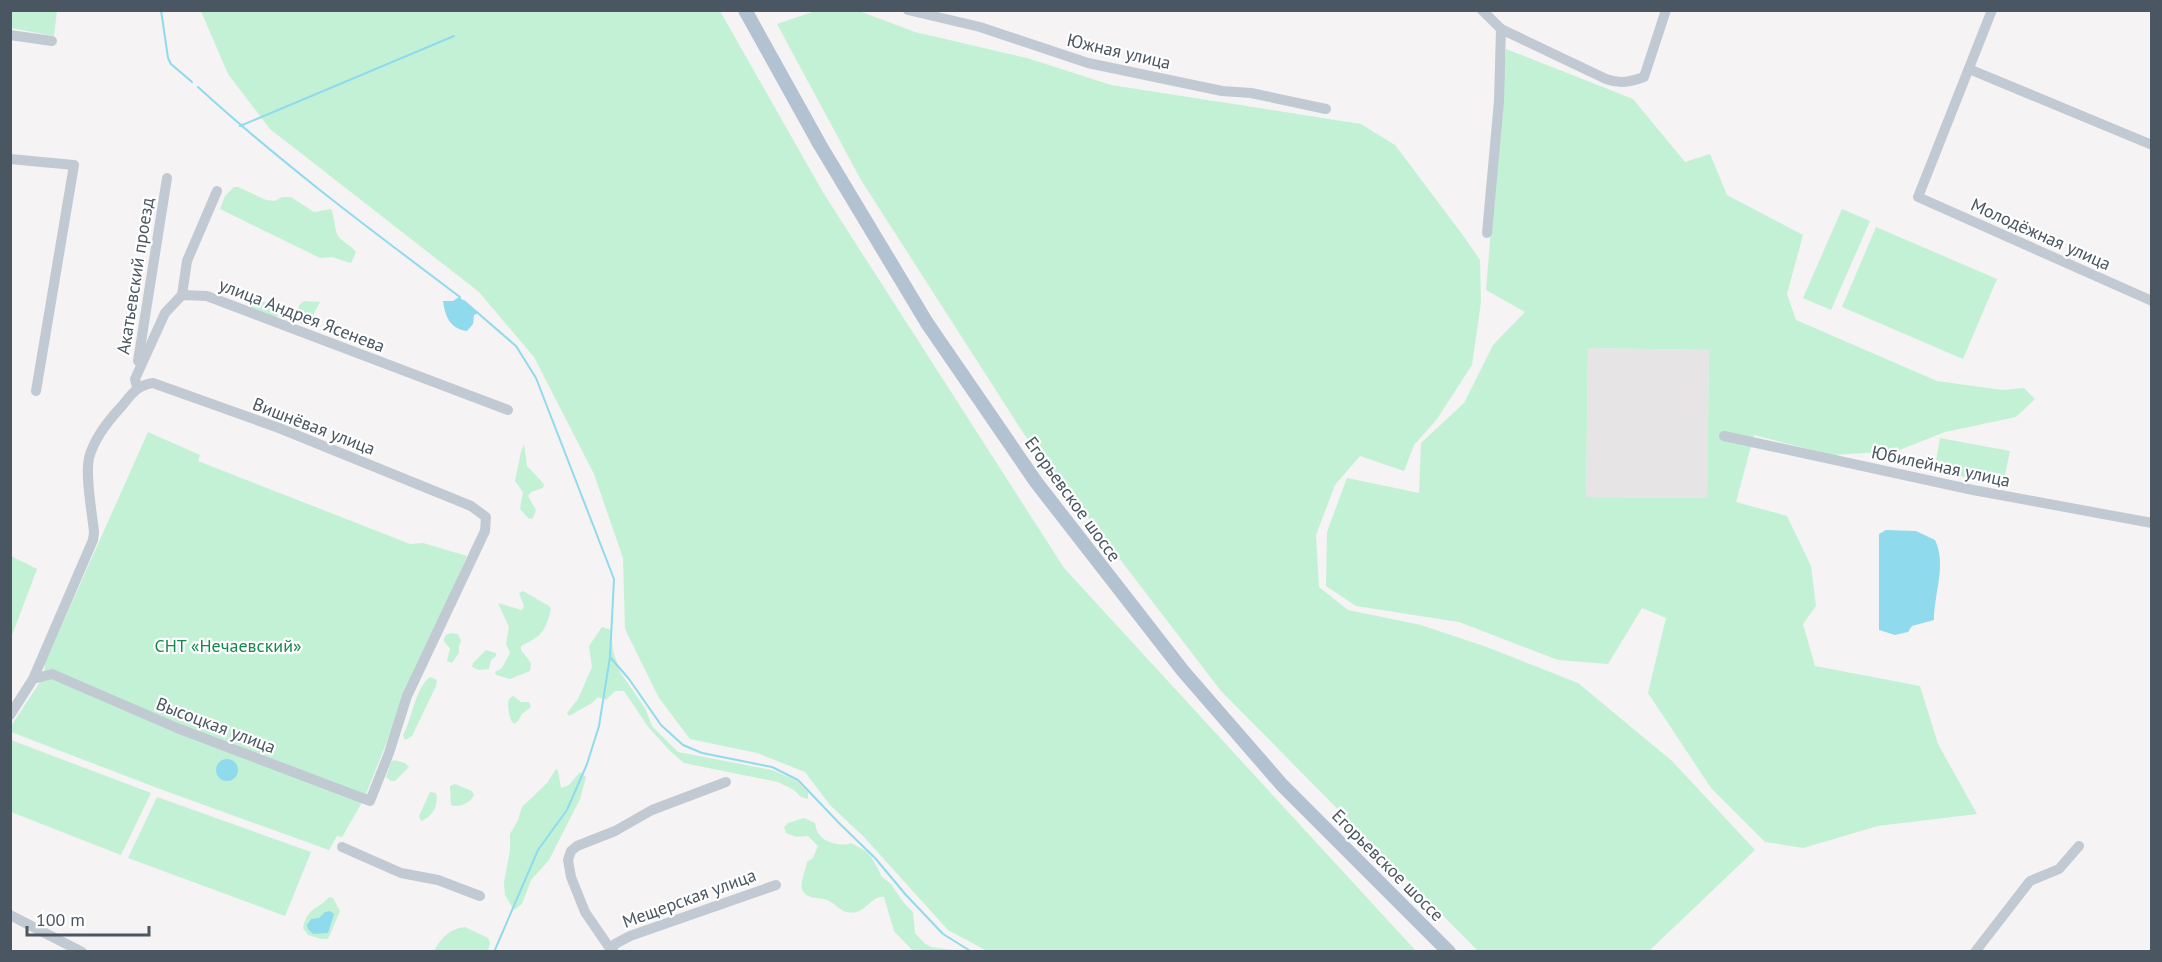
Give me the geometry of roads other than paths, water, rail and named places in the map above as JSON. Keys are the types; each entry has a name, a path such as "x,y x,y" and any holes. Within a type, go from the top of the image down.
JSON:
{"main road":[{"name":"Егорьевское шоссе","path":"745,10 826,154 927,323 1043,492 1183,672 1282,785 1449,951"}],"street":[{"name":"Южная улица","path":"908,10 980,27 1088,63 1222,91 1251,93 1326,110"},
{"path":"1482,10 1501,29 1617,83 1644,77 1666,10"},
{"path":"1992,10 1969,69 2151,145"},
{"path":"1487,233 1498,101 1501,29"},
{"path":"10,35 52,41"},
{"name":"Молодёжная улица","path":"1969,69 1918,197 2151,301"},
{"path":"10,159 75,165 36,391"},
{"name":"Акатьевский проезд","path":"136,383 168,178"},
{"path":"10,715 33,679 93,540 88,467 90,456 99,435 136,383 165,313 182,295 187,261 217,191"},
{"name":"улица Андрея Ясенева","path":"182,295 207,296 508,410"},
{"name":"Вишнёвая улица","path":"136,383 153,383 279,428 471,506 486,517 485,531 407,696 389,753 370,801"},
{"name":"Юбилейная улица","path":"1724,436 1973,490 2151,523"},
{"name":"Высоцкая улица","path":"33,679 52,675 166,724 370,801"},
{"name":"Мещерская улица","path":"726,782 652,810 615,831 577,846 571,851 568,860 571,877 585,912 611,951 615,944 630,936 776,885"},
{"path":"1975,951 2030,881 2059,869 2079,846"},
{"path":"342,847 401,873 438,880 480,896"},
{"path":"10,915 82,951"}],"water":[{"path":"459,297 479,313 474,315 473,324 467,331 452,325 444,307 443,301 453,301"},
{"path":"1886,530 1916,531 1935,540 1940,559 1934,620 1912,626 1908,632 1895,635 1879,630 1879,534"},
{"path":"227,759 235,762 238,770 235,778 227,781 219,778 216,770 219,762"},
{"path":"330,911 334,914 328,933 313,934 307,925 311,919 319,918 325,912"}],"waterway":[{"path":"161,10 168,58 171,64 192,82"},
{"path":"240,126 454,36"},
{"path":"198,87 294,169 460,297"},
{"path":"464,301 516,346 536,378 614,579 610,657 599,726 587,764 567,810 538,850 494,952"},
{"path":"610,657 629,679 661,725 683,745 702,753 772,767 798,780 875,858 943,934 972,952"}],"park label":[{"name":"СНТ «Нечаевский»","path":"228,645"}]}
